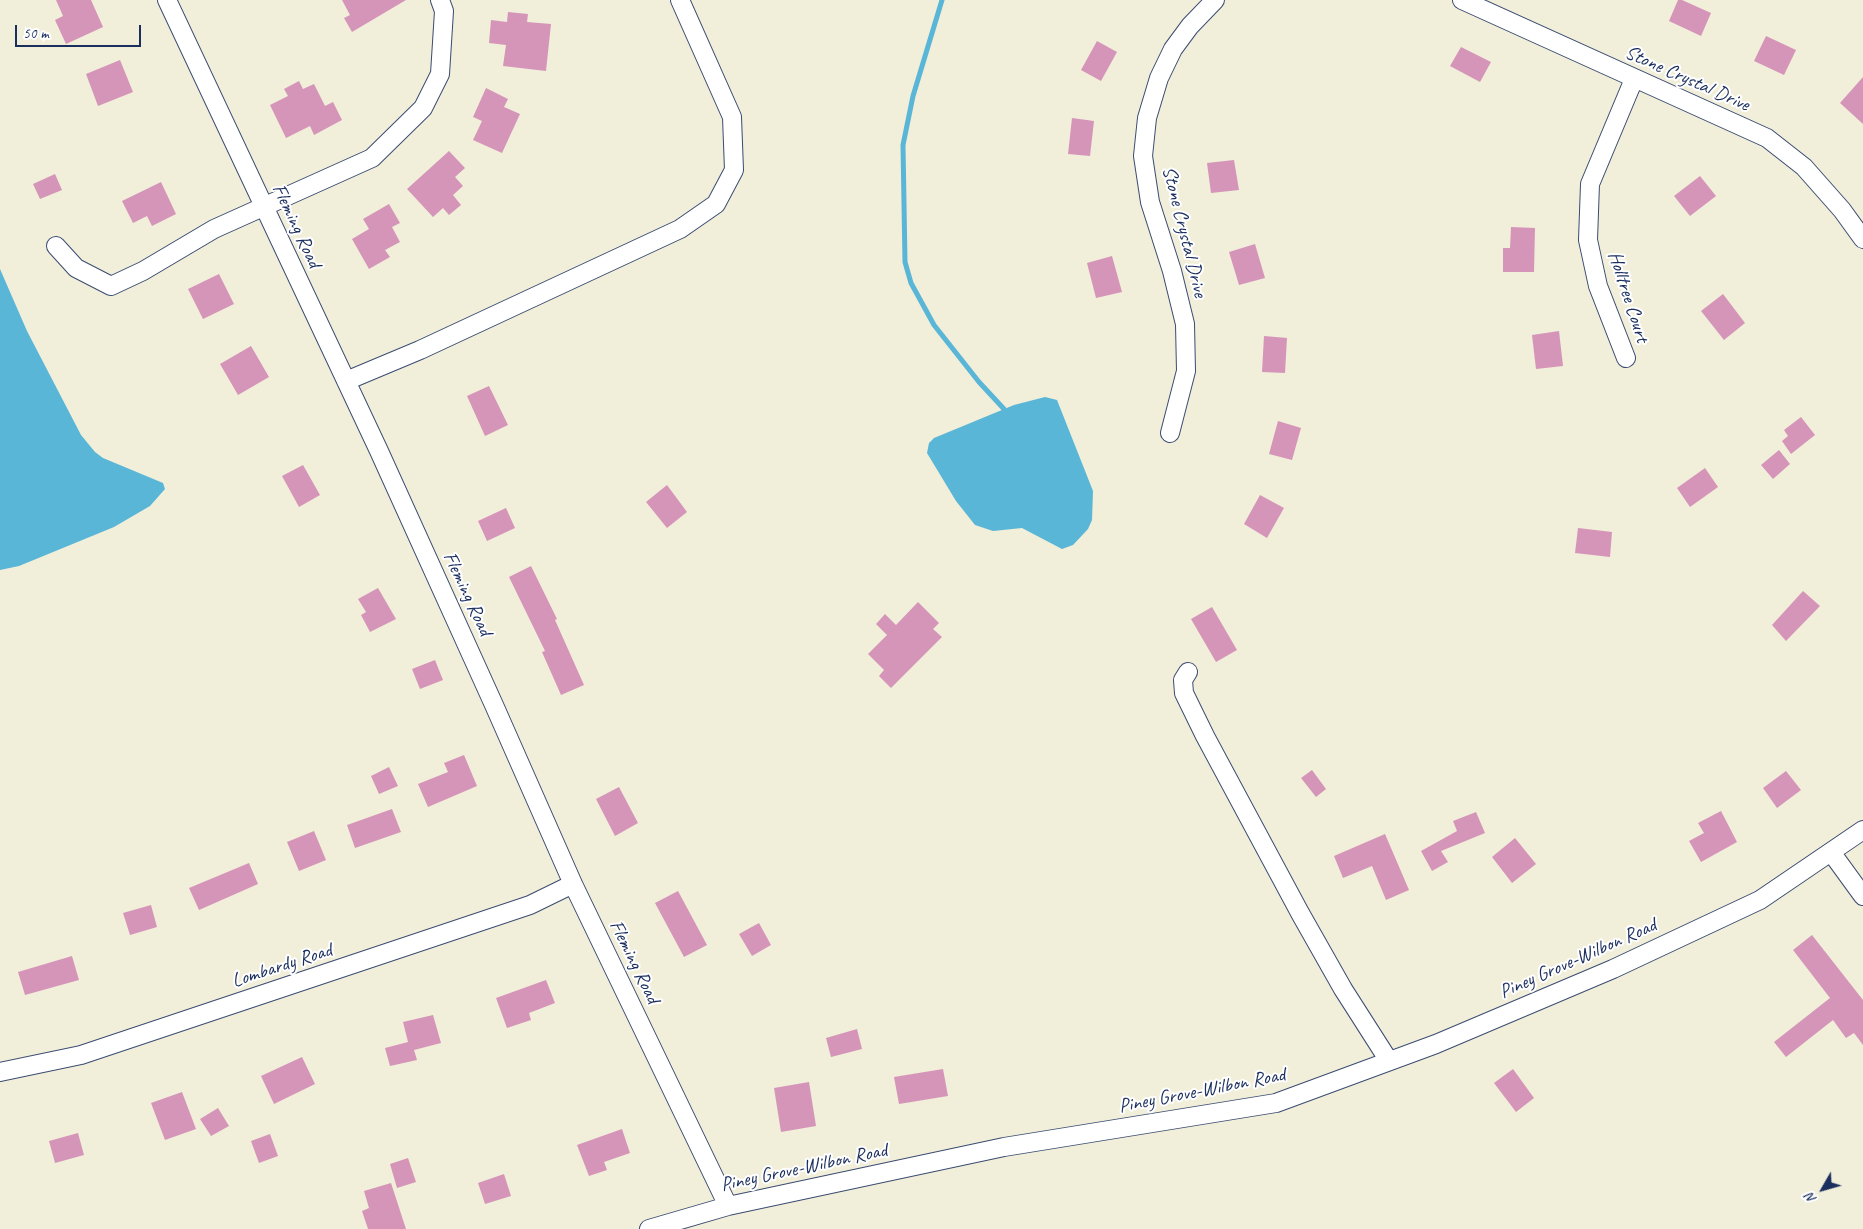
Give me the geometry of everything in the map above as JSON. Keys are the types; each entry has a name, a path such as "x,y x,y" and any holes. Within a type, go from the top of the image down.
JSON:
{"street":[{"name":"Fleming Road","path":"167,0 346,381 494,705 573,884 728,1206"},
{"path":"56,246 76,268 111,286 143,271 214,229 372,158 423,108 440,74 444,11 440,0"},
{"path":"346,381 420,350 672,233 716,204 734,170 732,118 680,0"},
{"name":"Stone Crystal Drive","path":"1170,434 1186,371 1185,324 1172,270 1150,202 1144,156 1147,118 1159,78 1173,49 1190,26 1215,0"},
{"name":"Stone Crystal Drive","path":"1462,0 1767,138 1804,167 1842,210 1863,239"},
{"name":"Holltree Court","path":"1626,358 1598,286 1588,240 1590,184 1634,79"},
{"path":"1188,672 1184,680 1184,693 1204,736 1304,922 1343,989 1389,1061"},
{"name":"Piney Grove-Wilbon Road","path":"649,1229 728,1206 1004,1147 1276,1103 1436,1044 1614,969 1760,900 1863,830"},
{"path":"1831,852 1863,896"},
{"name":"Lombardy Road","path":"0,1072 81,1055 530,905 573,884"}],"water":[{"path":"0,269 27,331 81,435 95,452 103,458 163,483 165,489 150,506 114,527 19,566 0,570"},
{"path":"1045,397 1057,400 1093,491 1092,520 1088,529 1073,545 1062,549 1022,528 993,531 975,525 956,501 927,453 929,443 934,438 1014,405"}],"building":[{"path":"56,0 91,0 103,27 66,44 55,20 63,16"},
{"path":"342,0 406,0 352,32 344,18 350,15"},
{"path":"1678,0 1711,13 1701,36 1669,21"},
{"path":"508,12 528,14 527,22 551,24 546,71 503,66 506,45 489,43 491,20 507,22"},
{"path":"1766,36 1796,50 1784,75 1754,61"},
{"path":"1097,41 1117,52 1101,81 1081,70"},
{"path":"1461,47 1491,62 1480,82 1450,66"},
{"path":"120,60 133,92 98,106 86,74"},
{"path":"1863,77 1863,124 1840,103"},
{"path":"299,81 303,89 314,84 325,106 333,102 342,120 314,135 310,126 286,138 270,105 288,96 284,89"},
{"path":"486,88 508,99 504,107 520,114 502,153 473,140 482,121 473,117"},
{"path":"1072,118 1094,121 1090,156 1068,154"},
{"path":"449,151 465,168 455,177 463,186 453,195 461,205 449,215 443,208 433,217 407,189"},
{"path":"1234,160 1239,190 1211,193 1207,163"},
{"path":"55,174 62,190 40,199 33,184"},
{"path":"1700,176 1716,196 1690,216 1674,196"},
{"path":"161,182 176,214 152,226 147,216 133,223 122,201"},
{"path":"389,204 400,223 392,227 400,242 385,250 390,257 369,269 352,239 369,229 363,219"},
{"path":"1511,227 1535,228 1534,272 1503,272 1503,248 1510,248"},
{"path":"1255,244 1265,278 1239,285 1229,252"},
{"path":"1112,256 1122,292 1096,298 1087,263"},
{"path":"219,274 234,304 203,319 188,289"},
{"path":"1723,294 1745,323 1724,340 1701,311"},
{"path":"1559,331 1563,366 1536,369 1532,335"},
{"path":"1264,336 1287,338 1285,373 1262,372"},
{"path":"251,346 269,377 238,395 220,364"},
{"path":"489,386 508,425 485,436 467,396"},
{"path":"1801,417 1815,435 1791,454 1782,441 1788,436 1784,430"},
{"path":"1278,421 1301,428 1292,460 1269,454"},
{"path":"1779,450 1790,464 1773,479 1761,465"},
{"path":"303,465 320,495 299,507 282,476"},
{"path":"1705,468 1718,487 1690,507 1677,488"},
{"path":"667,485 687,512 667,528 646,502"},
{"path":"1260,495 1284,508 1267,538 1244,524"},
{"path":"506,508 515,528 487,541 478,521"},
{"path":"1578,528 1612,532 1610,557 1575,553"},
{"path":"531,566 557,619 555,620 584,685 561,695 542,652 545,651 509,577"},
{"path":"378,588 396,619 370,632 361,615 366,612 358,599"},
{"path":"1803,591 1820,606 1786,641 1772,625"},
{"path":"918,602 939,623 933,629 942,637 891,688 879,676 884,670 868,654 887,635 876,624 885,614 896,625"},
{"path":"1212,607 1237,650 1216,662 1191,619"},
{"path":"435,660 443,680 420,689 412,669"},
{"path":"464,755 477,786 428,807 418,784 448,772 444,763"},
{"path":"389,767 398,786 379,794 371,776"},
{"path":"1312,770 1326,789 1316,797 1301,778"},
{"path":"1786,771 1801,790 1777,808 1763,788"},
{"path":"619,787 638,823 615,836 596,799"},
{"path":"392,809 401,832 355,848 347,825"},
{"path":"1721,811 1737,842 1701,862 1689,841 1704,833 1698,823"},
{"path":"1476,812 1485,833 1441,851 1448,862 1432,871 1421,851 1457,831 1453,821"},
{"path":"314,831 326,860 299,871 287,842"},
{"path":"1385,834 1409,890 1386,900 1372,866 1343,878 1334,856"},
{"path":"1515,838 1536,864 1512,883 1492,857"},
{"path":"249,863 258,884 199,910 189,888"},
{"path":"678,891 707,945 684,957 655,903"},
{"path":"151,905 157,927 130,935 123,913"},
{"path":"759,923 771,945 752,956 739,934"},
{"path":"1812,935 1863,1000 1863,1045 1854,1033 1846,1038 1833,1020 1786,1057 1774,1042 1830,998 1793,950"},
{"path":"72,956 79,980 25,995 18,972"},
{"path":"546,980 555,1003 529,1013 531,1020 507,1028 496,998"},
{"path":"433,1015 441,1043 414,1050 417,1060 390,1066 385,1048 408,1042 403,1022"},
{"path":"857,1029 862,1049 831,1057 826,1038"},
{"path":"302,1057 315,1084 274,1104 261,1076"},
{"path":"943,1069 948,1096 899,1104 894,1077"},
{"path":"1513,1069 1534,1098 1516,1112 1494,1083"},
{"path":"809,1082 816,1126 781,1132 774,1088"},
{"path":"182,1092 196,1129 165,1140 151,1103"},
{"path":"218,1108 229,1126 211,1136 200,1119"},
{"path":"622,1129 630,1153 604,1162 607,1170 589,1176 577,1145"},
{"path":"78,1133 84,1155 55,1163 49,1141"},
{"path":"270,1134 278,1156 259,1163 251,1141"},
{"path":"408,1158 416,1182 397,1188 390,1164"},
{"path":"504,1174 511,1196 485,1204 478,1183"},
{"path":"391,1183 406,1229 368,1229 362,1211 369,1208 364,1191"}],"waterway":[{"path":"942,0 913,96 903,145 905,262 911,283 934,325 979,382 1004,409 1005,414"}]}
